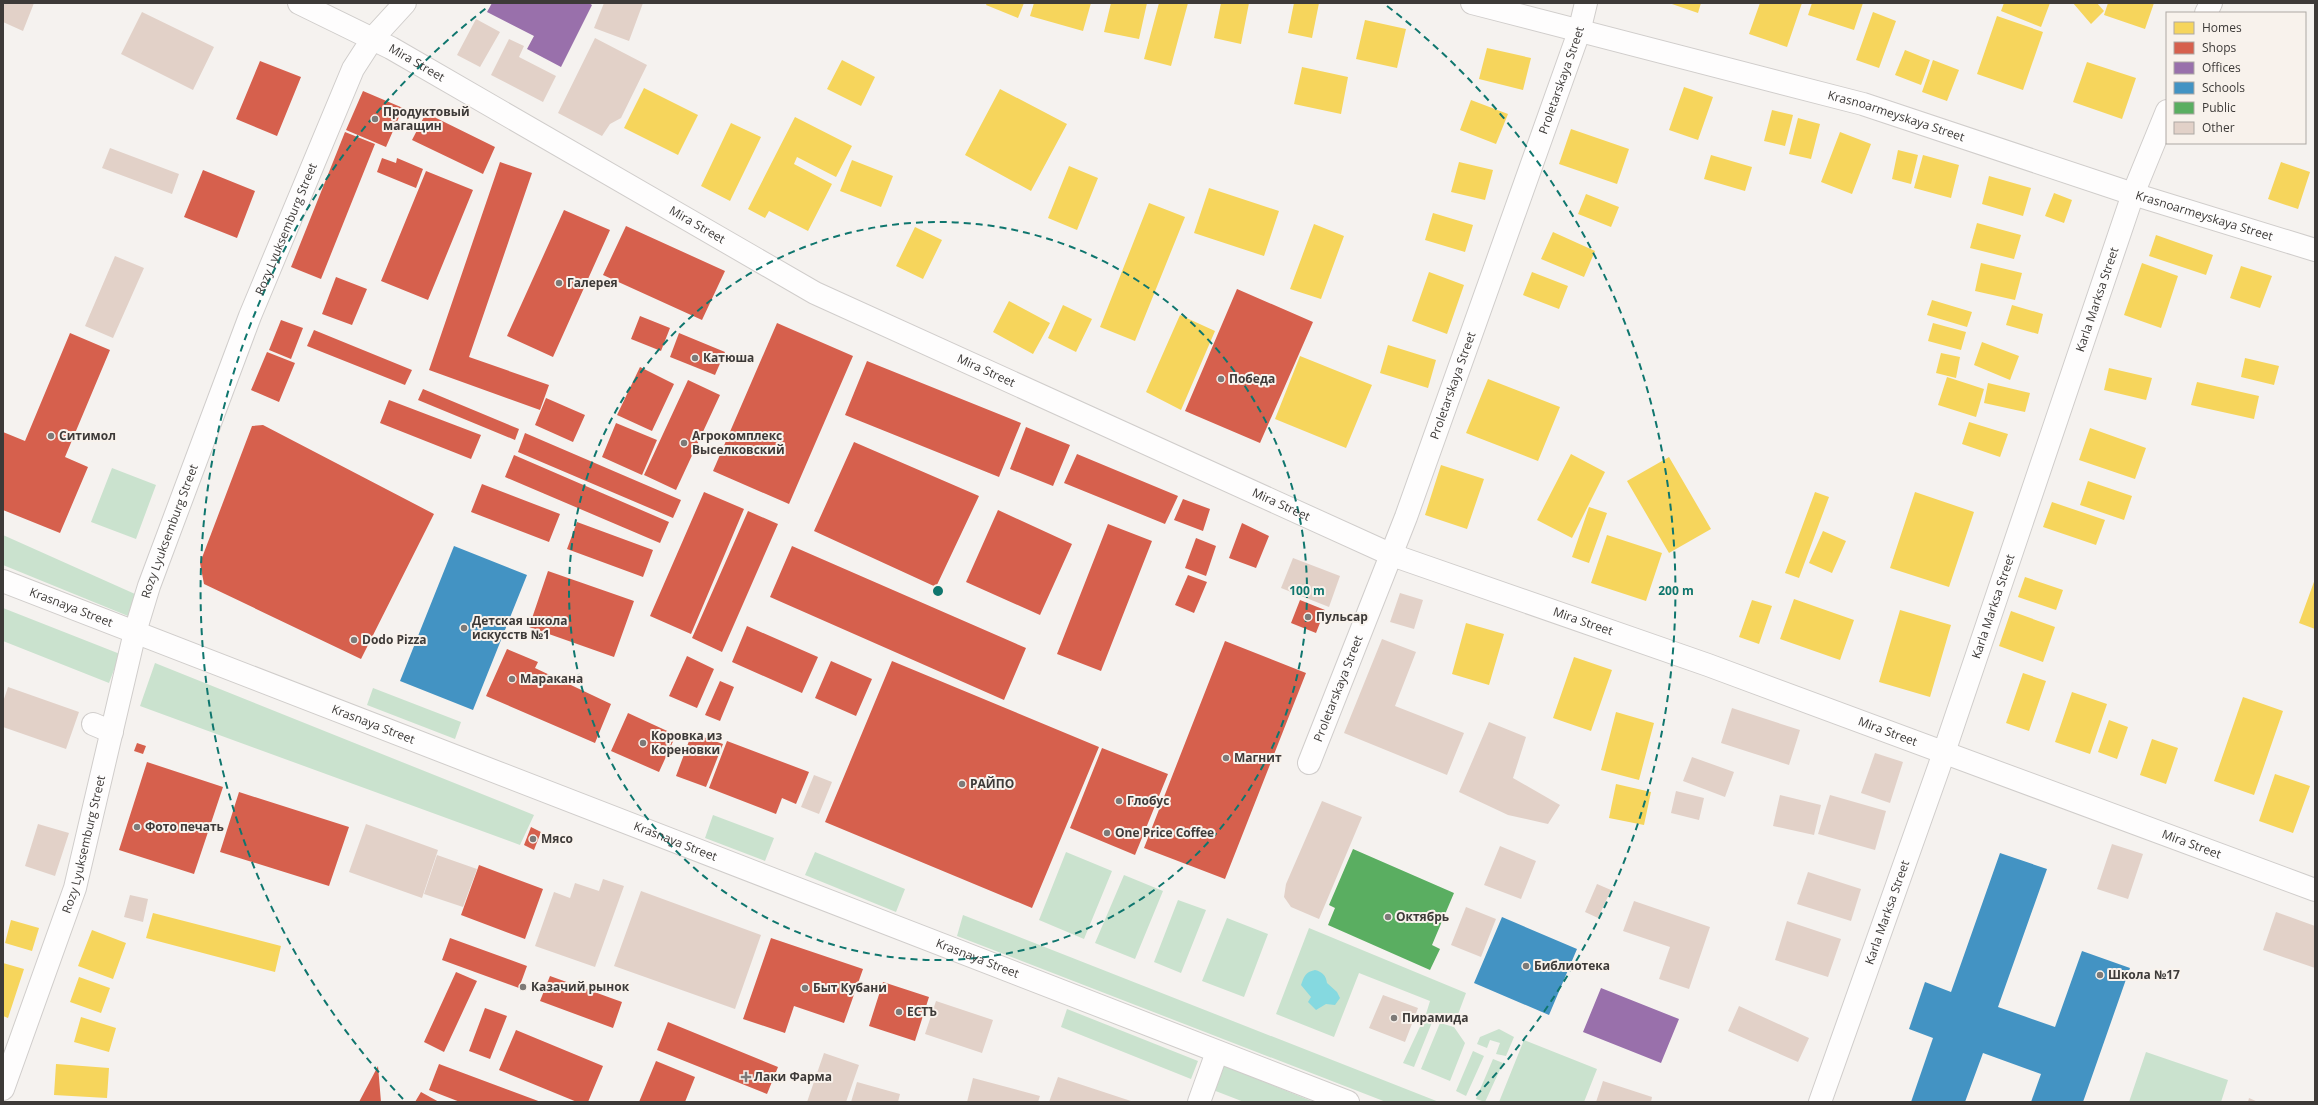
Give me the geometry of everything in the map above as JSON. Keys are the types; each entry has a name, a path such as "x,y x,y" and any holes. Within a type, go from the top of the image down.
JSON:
{"street":[{"name":"Mira Street","path":"299,3 373,38 815,293 1392,555 1708,665 2315,890"},
{"name":"Rozy Lyuksemburg Street","path":"3,1089 75,888 102,728 150,586 250,316 353,69 373,38 405,3"},
{"name":"Krasnoarmeyskaya Street","path":"1472,3 1579,32 1863,104 2133,194 2315,250"},
{"name":"Proletarskaya Street","path":"1309,763 1392,555 1579,32 1586,3"},
{"name":"Karla Marksa Street","path":"1820,1102 1944,752 2133,194 2166,113"},
{"name":"Krasnaya Street","path":"3,581 1348,1102"},
{"path":"1198,1102 1217,1052"}],"green space":[{"path":"112,468 156,485 136,539 91,522"},
{"path":"3,535 135,594 128,616 3,565"},
{"path":"3,608 120,654 109,683 3,641"},
{"path":"155,663 534,815 520,845 140,706"},
{"path":"373,688 461,722 455,739 367,705"},
{"path":"713,815 774,838 765,861 705,838"},
{"path":"815,852 905,889 896,912 805,875"},
{"path":"1066,852 1112,871 1084,939 1039,920"},
{"path":"1124,875 1163,891 1135,959 1095,943"},
{"path":"1178,900 1206,910 1181,973 1154,962"},
{"path":"963,915 1439,1102 1386,1102 957,936"},
{"path":"1227,918 1268,934 1244,997 1202,981"},
{"path":"1309,928 1466,993 1454,1025 1426,1014 1430,1001 1359,973 1334,1037 1276,1014"},
{"path":"1067,1009 1198,1061 1191,1079 1061,1027"},
{"path":"1425,1016 1433,1020 1414,1067 1403,1063"},
{"path":"1440,1023 1454,1027 1465,1043 1450,1081 1421,1069"},
{"path":"1499,1029 1514,1037 1506,1056 1496,1054 1500,1043 1490,1040 1487,1048 1477,1044 1480,1037"},
{"path":"1524,1040 1597,1069 1584,1102 1499,1102"},
{"path":"1473,1051 1484,1056 1466,1096 1456,1091"},
{"path":"2146,1052 2228,1080 2221,1102 2129,1102"},
{"path":"1493,1059 1503,1063 1485,1102 1476,1099"},
{"path":"1222,1065 1314,1102 1244,1102 1213,1090"}],"water":[{"path":"1315,970 1324,975 1327,983 1337,992 1340,998 1335,1005 1326,1004 1316,1010 1308,1002 1311,997 1301,985 1304,977"}],"building: Homes":[{"path":"987,3 1024,3 1018,18 986,5"},
{"path":"1034,3 1091,3 1083,31 1030,16"},
{"path":"1111,3 1147,3 1139,39 1104,32"},
{"path":"1159,3 1188,3 1171,66 1144,59"},
{"path":"1221,3 1249,3 1241,44 1214,38"},
{"path":"1294,3 1319,3 1312,38 1288,33"},
{"path":"1669,3 1701,3 1698,13"},
{"path":"1760,3 1802,3 1787,47 1749,34"},
{"path":"1812,3 1863,3 1854,30 1808,15"},
{"path":"2004,3 2050,3 2041,27 2001,11"},
{"path":"2073,3 2097,3 2104,11 2091,24"},
{"path":"2108,3 2154,3 2145,29 2104,15"},
{"path":"1873,12 1896,21 1879,68 1856,60"},
{"path":"1997,16 2043,32 2023,90 1977,74"},
{"path":"1365,20 1406,29 1397,68 1356,59"},
{"path":"1487,48 1531,58 1523,90 1479,79"},
{"path":"1905,50 1930,60 1921,85 1895,75"},
{"path":"842,60 875,77 861,106 827,89"},
{"path":"1933,60 1959,70 1947,101 1922,92"},
{"path":"2087,62 2136,78 2122,119 2073,102"},
{"path":"1302,67 1348,77 1341,114 1294,104"},
{"path":"1684,87 1713,97 1698,140 1669,130"},
{"path":"644,88 698,115 678,155 624,128"},
{"path":"1000,89 1067,124 1031,191 965,155"},
{"path":"1471,100 1508,114 1496,144 1460,130"},
{"path":"1772,110 1793,115 1785,146 1764,141"},
{"path":"795,117 852,146 836,177 797,157 794,164 832,184 808,231 769,211 765,218 748,209"},
{"path":"1798,118 1820,124 1811,159 1789,154"},
{"path":"731,123 761,137 730,201 701,186"},
{"path":"1571,129 1629,149 1617,184 1559,164"},
{"path":"1840,132 1871,144 1852,194 1821,182"},
{"path":"1898,150 1918,155 1911,184 1892,179"},
{"path":"1711,155 1752,167 1745,191 1704,179"},
{"path":"1923,155 1959,165 1951,198 1914,188"},
{"path":"852,160 893,176 881,207 840,191"},
{"path":"1459,162 1493,170 1485,200 1451,192"},
{"path":"2281,162 2310,172 2298,209 2268,199"},
{"path":"1069,166 1098,178 1077,230 1048,218"},
{"path":"1989,176 2031,188 2023,216 1982,204"},
{"path":"1209,188 1279,211 1264,256 1194,233"},
{"path":"2054,193 2072,200 2064,223 2045,216"},
{"path":"1586,194 1619,207 1611,227 1578,214"},
{"path":"1149,203 1185,217 1135,341 1100,327"},
{"path":"1433,213 1473,225 1465,252 1425,240"},
{"path":"1977,223 2021,235 2014,259 1970,248"},
{"path":"1314,224 1344,236 1321,299 1290,289"},
{"path":"915,227 942,240 923,279 896,266"},
{"path":"1553,232 1595,251 1584,277 1541,259"},
{"path":"2156,235 2213,255 2206,275 2149,256"},
{"path":"1981,263 2022,273 2015,300 1975,291"},
{"path":"2142,263 2178,276 2161,328 2124,315"},
{"path":"2241,266 2272,276 2260,308 2230,298"},
{"path":"1429,272 1464,285 1447,334 1412,321"},
{"path":"1532,272 1568,286 1559,309 1523,295"},
{"path":"1932,300 1972,312 1967,327 1927,315"},
{"path":"1009,301 1050,323 1033,354 993,332"},
{"path":"1063,305 1092,319 1076,352 1048,338"},
{"path":"2012,305 2043,314 2038,334 2006,325"},
{"path":"1180,315 1215,331 1181,410 1146,392"},
{"path":"1933,323 1966,332 1961,350 1928,341"},
{"path":"1982,342 2019,356 2010,380 1974,365"},
{"path":"1388,345 1436,360 1428,388 1380,373"},
{"path":"1941,353 1960,357 1956,378 1936,373"},
{"path":"1300,356 1372,385 1346,448 1275,419"},
{"path":"2245,358 2279,366 2274,385 2241,377"},
{"path":"2109,368 2152,378 2146,400 2104,390"},
{"path":"1947,377 1984,389 1976,417 1938,405"},
{"path":"1488,379 1560,407 1538,461 1466,433"},
{"path":"2197,382 2259,396 2254,419 2191,405"},
{"path":"1988,383 2030,393 2025,412 1984,403"},
{"path":"1969,422 2008,434 2000,457 1962,444"},
{"path":"2090,428 2146,448 2135,479 2079,460"},
{"path":"1571,454 1605,472 1572,538 1537,520"},
{"path":"1669,457 1711,529 1669,553 1627,481"},
{"path":"1441,465 1484,479 1467,529 1425,515"},
{"path":"2088,481 2132,496 2124,520 2080,505"},
{"path":"1815,492 1829,497 1799,578 1785,573"},
{"path":"1915,492 1974,512 1949,587 1890,568"},
{"path":"2052,502 2105,520 2096,545 2043,527"},
{"path":"1589,507 1607,513 1589,563 1572,557"},
{"path":"1823,531 1846,541 1832,573 1809,563"},
{"path":"1607,535 1662,553 1646,601 1591,583"},
{"path":"2025,577 2063,590 2056,610 2018,597"},
{"path":"2315,579 2315,629 2299,623"},
{"path":"1794,599 1854,620 1840,660 1780,639"},
{"path":"1752,600 1772,606 1759,644 1739,637"},
{"path":"1900,610 1951,625 1930,697 1879,682"},
{"path":"2011,611 2055,627 2043,662 1999,646"},
{"path":"1466,623 1504,634 1489,685 1452,674"},
{"path":"1574,657 1612,670 1591,731 1553,718"},
{"path":"2023,673 2046,681 2029,731 2006,723"},
{"path":"2072,692 2107,704 2090,754 2055,742"},
{"path":"2243,697 2283,711 2254,795 2214,781"},
{"path":"1616,712 1654,723 1639,780 1601,770"},
{"path":"2109,720 2128,727 2117,759 2098,752"},
{"path":"2152,739 2178,748 2166,784 2140,775"},
{"path":"2275,774 2310,786 2293,833 2259,821"},
{"path":"1616,784 1651,792 1644,825 1609,818"},
{"path":"153,913 281,946 275,972 146,938"},
{"path":"11,920 39,928 32,951 5,943"},
{"path":"92,930 126,943 113,979 78,966"},
{"path":"3,963 24,969 8,1018 3,1016"},
{"path":"79,977 110,988 101,1013 70,1002"},
{"path":"81,1017 116,1028 109,1052 74,1042"},
{"path":"56,1064 109,1068 107,1098 54,1095"}],"building: Shops":[{"path":"260,61 301,77 277,136 236,119"},
{"name":"Продуктовый магащин","path":"363,91 403,108 386,147 346,130"},
{"path":"426,113 495,147 483,174 412,140"},
{"path":"345,132 375,144 321,279 291,267"},
{"path":"382,158 396,163 397,158 423,169 416,188 377,172"},
{"path":"500,162 532,173 469,357 549,385 540,410 429,370"},
{"path":"203,170 255,191 237,238 184,217"},
{"path":"426,171 473,190 428,300 381,281"},
{"name":"Галерея","path":"564,210 610,230 553,357 507,336"},
{"path":"626,226 725,271 702,320 603,275"},
{"path":"336,277 367,289 352,325 322,314"},
{"path":"1237,289 1313,322 1260,443 1185,411"},
{"path":"640,316 670,328 661,351 631,339"},
{"path":"281,320 303,328 291,359 269,350"},
{"path":"777,323 853,356 789,504 713,471"},
{"path":"314,330 412,370 405,385 307,346"},
{"name":"Ситимол","path":"70,333 110,350 65,457 88,467 60,533 3,510 3,432 25,441"},
{"path":"679,333 725,352 715,375 670,357"},
{"path":"267,352 295,363 279,402 251,390"},
{"path":"867,361 1021,423 999,477 845,415"},
{"path":"640,367 674,384 652,431 617,415"},
{"path":"688,380 720,395 676,490 644,475"},
{"path":"423,389 519,429 515,440 418,400"},
{"path":"546,398 585,415 573,442 535,425"},
{"path":"389,400 481,435 471,459 380,423"},
{"path":"616,423 657,440 642,475 602,457"},
{"path":"263,425 434,514 361,659 204,584 200,563 252,426"},
{"path":"1026,427 1070,445 1053,486 1010,469"},
{"path":"525,433 681,500 673,518 518,452"},
{"path":"854,442 979,496 936,587 814,531"},
{"path":"1077,454 1178,496 1165,524 1064,483"},
{"path":"514,455 669,522 660,543 505,477"},
{"path":"482,484 560,514 549,542 471,512"},
{"path":"704,492 744,509 691,634 650,616"},
{"path":"1183,499 1210,509 1203,531 1174,520"},
{"path":"998,510 1072,544 1040,615 966,582"},
{"path":"748,511 778,524 722,652 692,638"},
{"path":"577,522 653,550 643,577 567,549"},
{"path":"1242,523 1269,536 1256,568 1229,558"},
{"path":"1108,524 1152,541 1101,671 1057,654"},
{"path":"1196,538 1216,546 1206,576 1185,568"},
{"path":"792,546 1026,648 1004,700 770,597"},
{"path":"548,571 634,601 614,657 529,627"},
{"path":"1188,575 1207,582 1194,613 1175,605"},
{"name":"Пульсар","path":"1300,600 1325,610 1316,633 1291,623"},
{"path":"747,626 818,657 802,693 732,662"},
{"name":"Магнит","path":"1225,641 1306,673 1225,879 1144,848"},
{"path":"507,649 538,662 535,668 611,704 595,743 486,696"},
{"path":"687,656 714,669 697,708 669,696"},
{"path":"831,661 872,679 856,716 815,698"},
{"name":"РАЙПО","path":"892,661 1099,747 1032,908 825,822"},
{"path":"720,681 734,687 720,721 705,715"},
{"name":"Коровка из Кореновки","path":"628,713 676,735 659,772 611,751"},
{"path":"692,733 723,744 706,787 676,776"},
{"path":"727,741 809,772 796,804 782,798 776,814 709,788"},
{"path":"137,743 146,746 143,754 134,751"},
{"name":"Глобус","path":"1102,748 1168,774 1135,855 1070,828"},
{"path":"147,762 223,787 194,874 119,850"},
{"path":"239,792 349,827 329,886 220,852"},
{"name":"Мясо","path":"531,827 541,832 534,850 524,845"},
{"path":"479,865 543,889 525,939 461,915"},
{"path":"450,938 527,966 519,988 442,960"},
{"name":"Быт Кубани","path":"771,938 863,969 844,1023 794,1006 785,1033 743,1019"},
{"path":"456,972 477,981 444,1052 424,1042"},
{"path":"550,976 622,1002 613,1028 540,1001"},
{"name":"ЕСТЪ","path":"883,982 929,997 915,1041 869,1026"},
{"path":"485,1008 507,1016 490,1059 469,1051"},
{"path":"668,1022 778,1067 767,1094 657,1050"},
{"path":"516,1030 603,1066 588,1102 577,1102 499,1070"},
{"path":"656,1061 695,1077 685,1102 639,1102"},
{"path":"439,1064 541,1102 460,1102 429,1090"},
{"path":"378,1066 381,1102 359,1102"},
{"path":"421,1092 439,1102 415,1102"}],"building: Offices":[{"path":"492,3 589,3 592,5 561,67 527,49 534,36 487,12"},
{"path":"1601,988 1679,1019 1661,1063 1583,1032"}],"building: Schools":[{"name":"Детская школа искусств №1","path":"454,546 527,575 473,710 400,681"},
{"name":"Школа №17","path":"2000,853 2047,869 1998,1007 2055,1027 2082,951 2130,968 2083,1102 2031,1102 2041,1074 1983,1053 1965,1102 1911,1102 1933,1038 1909,1029 1925,982 1951,992"},
{"name":"Библиотека","path":"1502,917 1577,949 1549,1015 1474,983"}],"building: Public":[{"name":"Октябрь","path":"1353,849 1454,893 1432,945 1440,949 1430,970 1328,925 1335,908 1329,905"}],"building: Other":[{"path":"3,3 34,3 23,31 3,22"},
{"path":"604,3 643,3 629,41 594,28"},
{"path":"142,12 214,47 193,90 121,54"},
{"path":"476,19 500,32 480,67 457,55"},
{"path":"595,38 647,65 621,118 610,124 602,136 558,113"},
{"path":"509,39 524,46 519,57 556,76 543,102 491,75"},
{"path":"110,148 179,174 172,194 102,168"},
{"path":"115,256 144,268 113,338 85,326"},
{"path":"1293,558 1340,576 1329,607 1281,588"},
{"path":"1400,593 1423,600 1414,629 1390,622"},
{"path":"1382,639 1416,652 1395,706 1464,733 1447,775 1344,733"},
{"path":"8,687 79,712 66,749 3,727 3,702"},
{"path":"1732,708 1800,730 1789,765 1721,743"},
{"path":"1489,722 1526,737 1513,778 1560,805 1548,824 1508,815 1459,792"},
{"path":"1875,753 1903,762 1890,803 1861,793"},
{"path":"1692,757 1734,772 1725,797 1683,781"},
{"path":"814,775 832,782 819,814 801,807"},
{"path":"1676,791 1704,798 1699,820 1671,813"},
{"path":"1780,795 1821,805 1814,835 1773,826"},
{"path":"1830,795 1886,811 1875,850 1818,834"},
{"path":"1322,801 1362,817 1319,919 1291,907 1284,897 1286,884"},
{"path":"38,824 69,833 55,876 25,866"},
{"path":"366,824 438,850 422,898 349,872"},
{"path":"2112,844 2143,854 2128,899 2097,889"},
{"path":"1500,846 1536,861 1521,899 1484,885"},
{"path":"437,855 477,869 463,907 424,894"},
{"path":"1808,872 1861,889 1851,921 1797,904"},
{"path":"603,879 624,886 595,967 535,946 554,892 570,898 575,883 599,891"},
{"path":"1597,884 1611,890 1598,918 1585,912"},
{"path":"641,891 761,935 735,1009 614,966"},
{"path":"130,895 148,899 143,922 124,917"},
{"path":"1634,901 1710,927 1689,989 1659,979 1670,947 1623,931"},
{"path":"1466,907 1496,919 1481,957 1451,945"},
{"path":"2276,912 2315,926 2315,968 2263,950"},
{"path":"1787,921 1841,939 1828,977 1775,960"},
{"name":"Пирамида","path":"1383,995 1418,1008 1405,1042 1369,1028"},
{"path":"936,1001 993,1020 982,1053 925,1034"},
{"path":"1739,1006 1809,1038 1798,1062 1728,1031"},
{"path":"824,1053 859,1065 846,1102 807,1102"},
{"path":"1058,1077 1134,1102 1049,1102"},
{"path":"973,1078 1040,1096 1038,1102 967,1102"},
{"path":"1603,1081 1652,1097 1651,1102 1596,1102"},
{"path":"857,1082 900,1094 898,1102 851,1102"},
{"path":"2249,1098 2258,1102 2248,1102"}],"place":[{"name":"Продуктовый магащин","path":"375,119"},
{"name":"Галерея","path":"559,283"},
{"name":"Катюша","path":"695,358"},
{"name":"Победа","path":"1221,379"},
{"name":"Ситимол","path":"51,436"},
{"name":"Агрокомплекс Выселковский","path":"684,443"},
{"name":"Пульсар","path":"1308,617"},
{"name":"Детская школа искусств №1","path":"464,628"},
{"name":"Dodo Pizza","path":"354,640"},
{"name":"Маракана","path":"512,679"},
{"name":"Коровка из Кореновки","path":"643,743"},
{"name":"Магнит","path":"1226,758"},
{"name":"РАЙПО","path":"962,784"},
{"name":"Глобус","path":"1119,801"},
{"name":"Фото печать","path":"137,827"},
{"name":"One Price Coffee","path":"1107,833"},
{"name":"Мясо","path":"533,839"},
{"name":"Октябрь","path":"1388,917"},
{"name":"Библиотека","path":"1526,966"},
{"name":"Школа №17","path":"2100,975"},
{"name":"Казачий рынок","path":"523,987"},
{"name":"Быт Кубани","path":"805,988"},
{"name":"ЕСТЪ","path":"899,1012"},
{"name":"Пирамида","path":"1394,1018"},
{"name":"Лаки Фарма","path":"746,1077"}]}
